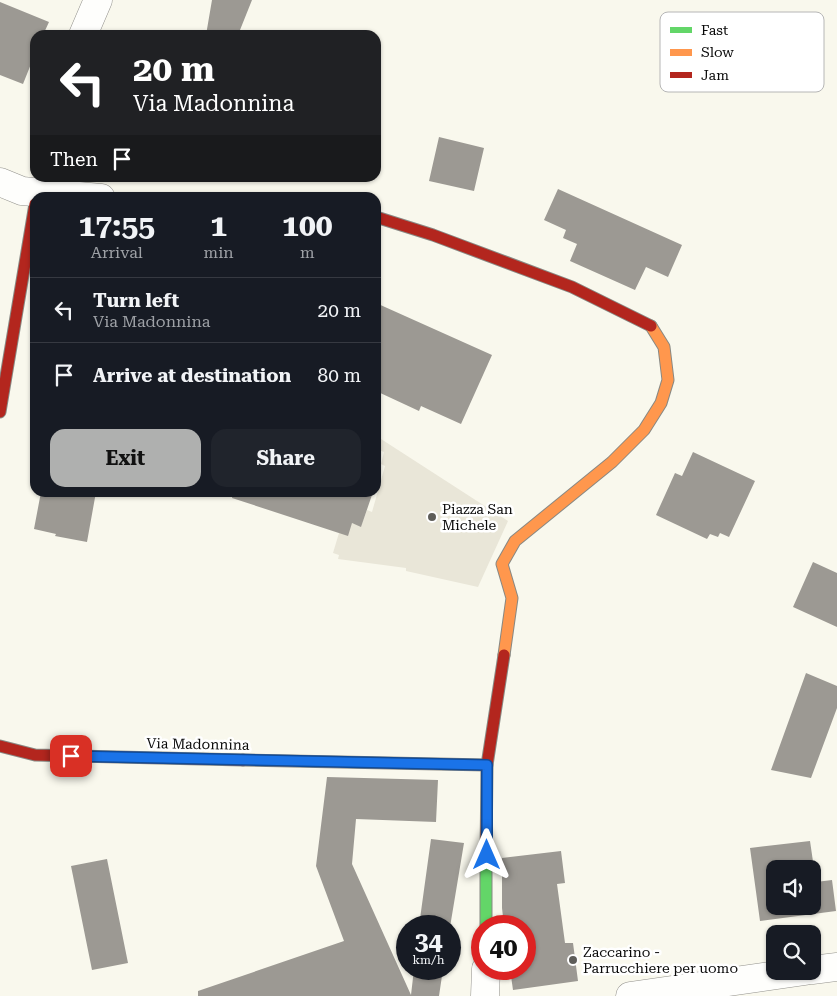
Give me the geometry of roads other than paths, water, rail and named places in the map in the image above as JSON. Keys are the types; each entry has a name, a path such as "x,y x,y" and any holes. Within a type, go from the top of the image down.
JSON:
{"street":[{"path":"85,30 98,0"},
{"path":"0,182 22,191 30,192"},
{"path":"381,219 433,235 572,287 651,326 664,347 668,380 661,403 644,430 612,462 515,542 502,564 512,598 487,765 486,915"},
{"path":"0,412 30,234"},
{"name":"Via Madonnina","path":"0,746 36,755 487,765"},
{"path":"821,969 837,967"},
{"path":"630,996 766,977"},
{"path":"486,980 486,996"}],"place":[{"name":"Piazza San Michele","path":"432,517"},
{"name":"Zaccarino - Parrucchiere per uomo","path":"573,960"}]}
